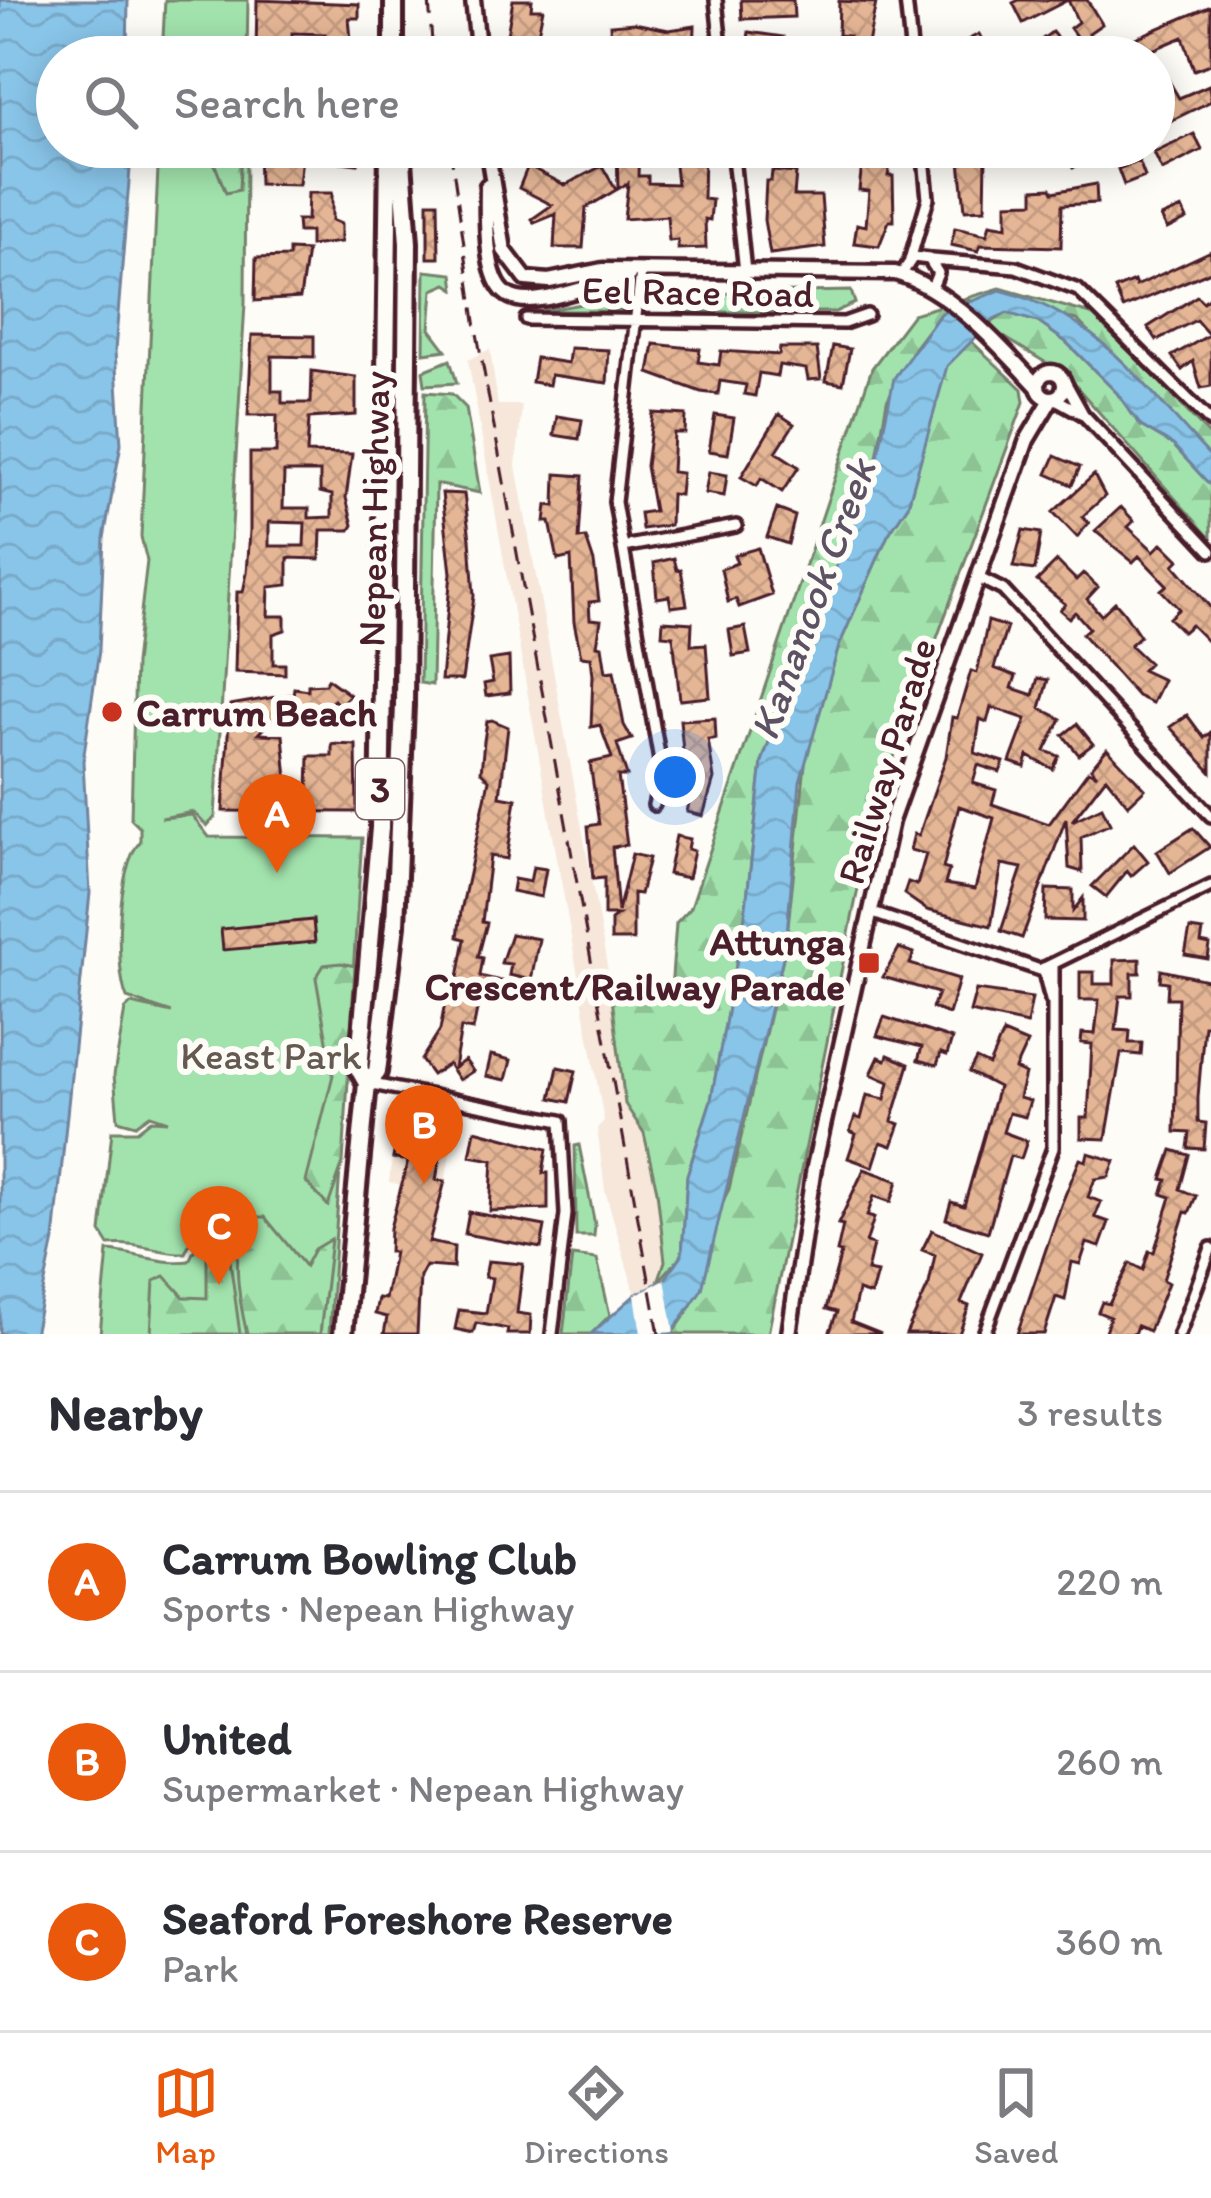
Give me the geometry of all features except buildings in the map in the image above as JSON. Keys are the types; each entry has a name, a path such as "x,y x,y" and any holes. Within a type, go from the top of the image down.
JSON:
{"highway":[{"path":"394,0 394,36"},
{"name":"Nepean Highway","path":"343,1334 367,1083 359,1069 380,828 388,168"},
{"name":"Nepean Highway","path":"367,1083 377,1072 399,866 408,316 402,168"},
{"path":"384,316 408,316"}],"street":[{"path":"473,0 477,36"},
{"path":"716,0 720,36"},
{"path":"906,0 910,36"},
{"name":"Eel Race Road","path":"487,168 488,264 494,282 508,297 539,302 641,272"},
{"name":"Eel Race Road","path":"490,168 502,244 520,275 544,282 599,270 901,275 937,290 1053,398"},
{"path":"734,168 745,272"},
{"path":"901,275 923,223 928,194 925,168"},
{"path":"923,223 937,290"},
{"path":"910,260 1016,267 1078,290 1211,422"},
{"path":"937,290 945,270 963,266"},
{"path":"641,272 615,502 662,772 654,805"},
{"name":"Eel Race Road","path":"526,319 844,323 867,315"},
{"name":"Eel Race Road","path":"1012,357 1059,375"},
{"path":"1039,388 1042,376 1059,375 1083,414 1211,551"},
{"name":"Railway Parade","path":"1033,427 1064,389 1059,375"},
{"name":"Railway Parade","path":"789,1334 814,1167 891,821 1033,427 1039,388"},
{"path":"1053,398 1083,414"},
{"path":"623,547 736,526"},
{"path":"977,578 1004,590 1211,816"},
{"path":"870,912 1048,966 1211,886"},
{"path":"984,1334 1053,1148 1048,966"},
{"path":"367,1083 561,1121 566,1214 552,1334"},
{"path":"1179,1334 1211,1248"}],"shaded area":[{"path":"490,349 498,405 522,405 516,466 610,982 625,1104 644,1133 657,1191 665,1261 658,1282 635,1295 605,1190 597,1128 604,1121 468,360"},
{"path":"415,1109 445,1122 453,1136 443,1195 389,1182 397,1124"}],"green space":[{"path":"165,0 248,0 247,36 163,36"},
{"name":"Keast Park","path":"158,168 246,168 245,303 215,817 207,826 193,812 161,818 192,815 209,837 362,838 329,1334 100,1334 108,1251 189,1261 204,1230 197,1228 185,1253 109,1245 101,1232 112,1131 137,1131 151,1120 168,1121 150,1115 136,1125 118,1120 114,1075 125,1010 131,1004 172,1013 127,998 120,964 122,893 140,842 140,828 131,819 135,663 147,561 141,537"},
{"path":"216,168 240,168 239,190 226,193"},
{"path":"425,271 453,274 455,289 447,284 433,290 430,329 446,350 424,353"},
{"path":"1000,288 1098,316 1211,437 1211,457 1077,320 967,300 940,314 914,348 887,401 873,479 801,650 762,762 745,916 711,1100 687,1175 682,1255 658,1282 665,1261 657,1191 644,1133 625,1104 610,982 671,990 676,923 691,907 872,368 913,314"},
{"path":"851,291 855,303 835,312 674,312 692,294"},
{"path":"626,296 625,311 542,311"},
{"path":"1007,313 1038,322 1066,342 1117,393 1141,426 1173,445 1211,486 1211,539 1066,375 986,326"},
{"path":"970,340 1022,389 1024,402 900,738 865,854 768,1334 671,1334 693,1300 729,1189 786,945 806,755 839,646 888,535 908,505 946,366"},
{"path":"450,360 457,383 425,385 423,371"},
{"path":"425,392 452,394 466,408 480,493 436,484 432,685 420,683"},
{"path":"324,965 355,966 343,1163 328,1206 306,1182 333,1075 316,978"},
{"path":"579,1145 594,1236 576,1236 575,1146"},
{"path":"230,1216 240,1221 228,1246 240,1334 151,1334 154,1281 165,1276 184,1297 207,1298 207,1224"},
{"path":"252,1217 265,1217 305,1266 314,1249 331,1239 320,1334 247,1334 238,1256"},
{"path":"572,1256 597,1259 610,1315 591,1334 563,1334"}],"water":[{"path":"0,0 128,0 127,36 36,36 36,168 130,168 115,351 121,444 104,538 99,650 83,761 90,893 54,1240 34,1334 0,1334"},
{"path":"1000,290 1065,317 1117,357 1211,457 1211,486 1173,445 1141,426 1117,393 1066,342 1038,322 1007,313 994,319 947,366 908,505 888,535 839,646 800,782 786,945 702,1289 671,1334 591,1334 635,1295 665,1279 682,1255 687,1176 711,1100 745,916 762,762 801,650 873,479 894,378 940,314"}],"pier":[{"path":"665,1279 674,1332 641,1334 635,1295"}],"railway":[{"path":"429,0 432,36"},
{"path":"453,168 476,328 659,1334"}],"place":[{"name":"Carrum Beach","path":"112,712"},
{"name":"Carrum Bowling Club","path":"277,873"},
{"name":"Attunga Crescent/Railway Parade","path":"869,963"},
{"name":"United","path":"424,1184"},
{"name":"Seaford Foreshore Reserve","path":"219,1285"}],"water label":[{"name":"Kananook Creek","path":"812,599"}]}
